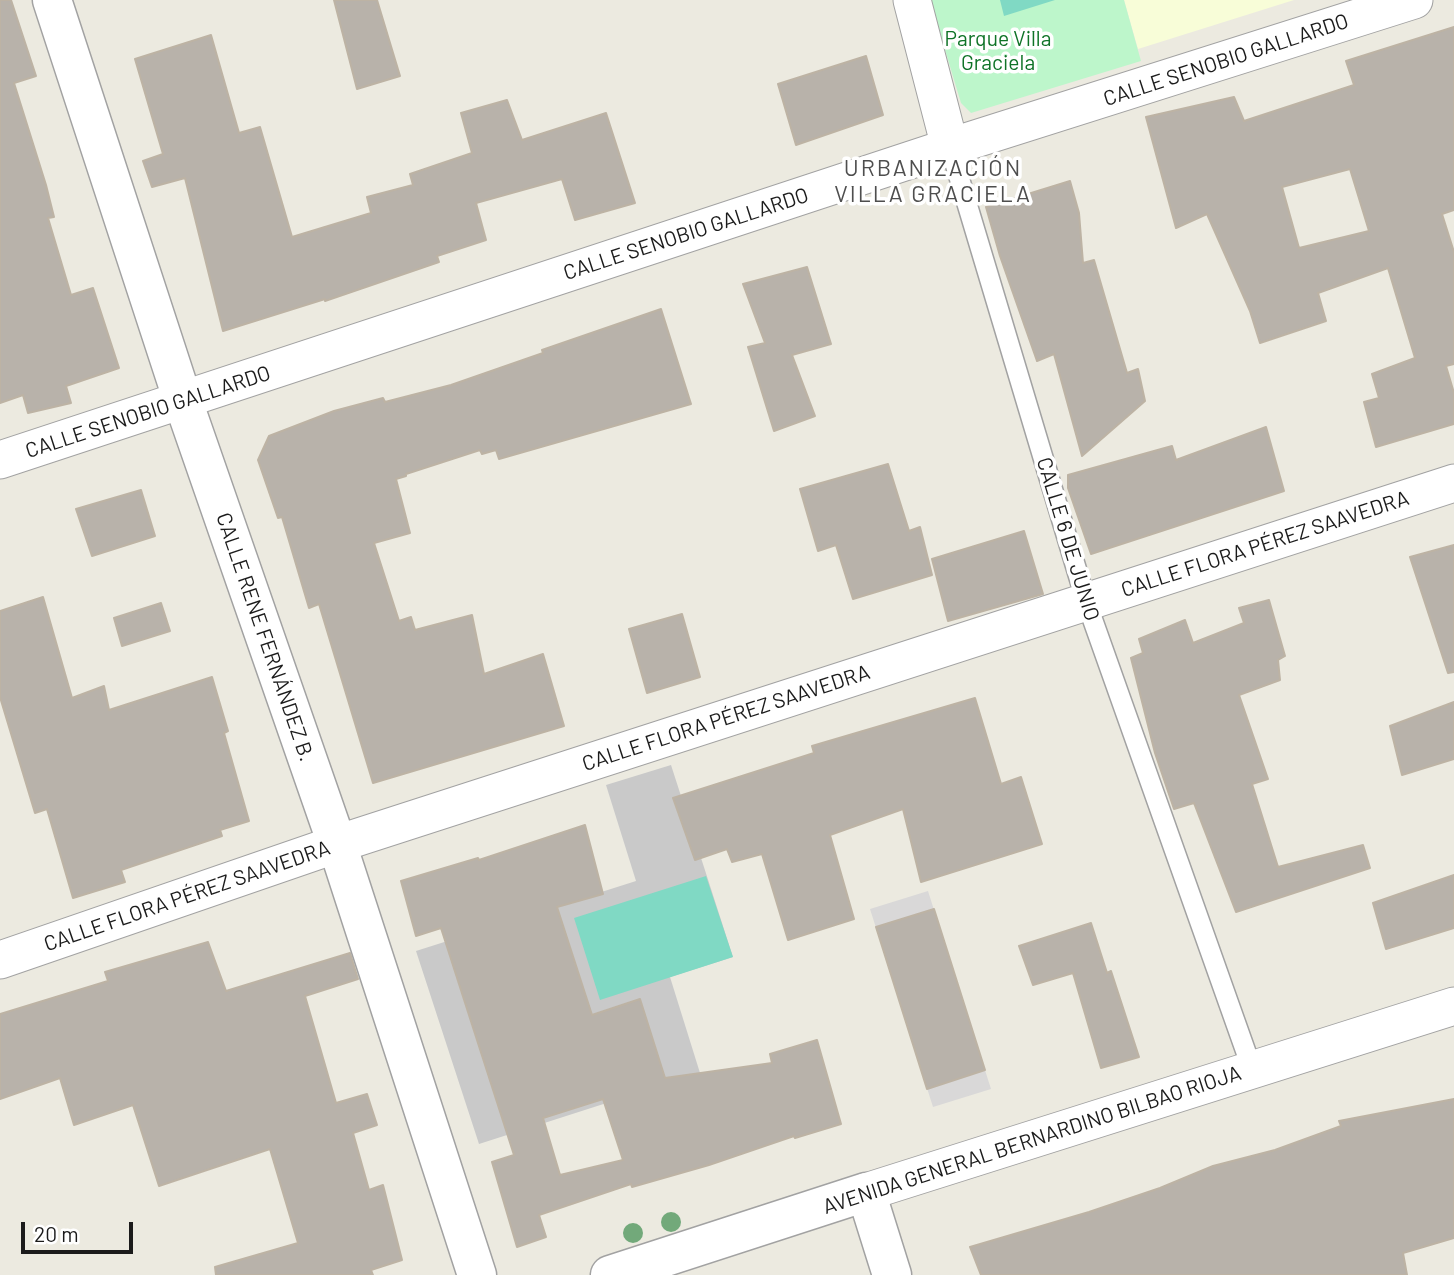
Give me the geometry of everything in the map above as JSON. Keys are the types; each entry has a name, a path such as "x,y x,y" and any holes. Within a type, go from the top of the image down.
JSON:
{"street":[{"name":"CALLE RENE FERNÁNDEZ B.","path":"52,0 183,401 337,844 477,1275"},
{"name":"CALLE 6 DE JUNIO","path":"912,0 950,147"},
{"name":"CALLE SENOBIO GALLARDO","path":"0,460 950,147 1414,0"},
{"name":"CALLE FLORA PÉREZ SAAVEDRA","path":"0,960 337,844 1454,483"},
{"name":"AVENIDA GENERAL BERNARDINO BILBAO RIOJA","path":"610,1275 1454,1006"},
{"path":"866,1192 891,1275"}],"lane":[{"name":"CALLE 6 DE JUNIO","path":"950,147 1086,601 1252,1069"}],"shaded area":[{"path":"1000,0 1055,0 1004,16"},
{"path":"1124,0 1294,0 1138,49"},
{"path":"671,765 733,957 670,977 700,1073 479,1144 416,951 636,881 606,785"},
{"path":"706,876 733,957 600,1000 574,918"},
{"path":"928,891 991,1089 933,1107 870,909"}],"green space":[{"name":"Parque Villa Graciela","path":"930,0 1124,0 1141,61 971,113 961,103"}],"building":[{"path":"0,0 11,0 36,76 14,83 46,185 54,217 48,218 71,295 93,288 119,368 66,386 71,403 28,413 23,395 0,403"},
{"path":"334,0 377,0 400,76 357,89"},
{"path":"1454,27 1454,210 1442,214 1454,252 1454,364 1446,366 1454,393 1454,424 1376,447 1364,402 1379,398 1372,374 1415,358 1388,268 1318,293 1326,321 1260,343 1250,311 1207,214 1176,228 1146,117 1234,97 1244,121 1354,85 1346,61","holes":["1350,169 1369,231 1299,248 1282,187"]},
{"path":"211,35 239,133 260,127 292,237 371,213 367,197 413,185 410,174 472,153 461,113 507,100 522,140 606,113 635,203 575,220 562,179 476,203 486,240 437,256 439,262 325,301 223,331 185,178 152,187 143,161 163,154 135,59"},
{"path":"866,56 883,115 796,145 778,84"},
{"path":"1070,181 1079,213 1083,263 1094,260 1127,373 1138,369 1145,401 1082,456 1054,354 1037,361 1000,256 986,207"},
{"path":"807,267 831,344 792,355 815,416 774,431 748,347 765,343 743,284"},
{"path":"661,309 691,404 499,459 496,450 482,454 480,450 396,479 410,533 374,543 399,621 411,617 415,630 472,615 484,674 543,654 564,726 373,783 319,604 309,608 282,517 278,518 258,460 269,436 334,411 383,398 385,402 451,385"},
{"path":"1266,427 1284,491 1091,554 1068,488 1068,475 1172,446 1176,460"},
{"path":"888,464 909,531 920,527 932,575 853,599 836,545 818,551 800,489"},
{"path":"141,490 155,536 92,556 76,509"},
{"path":"1024,531 1043,594 948,621 932,559"},
{"path":"1454,545 1454,672 1448,673 1410,557"},
{"path":"43,597 72,698 104,686 109,710 212,677 228,731 224,733 249,821 220,830 222,836 121,870 125,882 73,898 47,809 35,813 0,697 0,611"},
{"path":"1269,600 1285,656 1278,660 1280,680 1239,695 1268,779 1252,784 1278,867 1363,845 1370,868 1236,912 1194,803 1174,809 1155,753 1131,658 1143,653 1139,639 1185,620 1193,643 1244,623 1239,608"},
{"path":"161,603 170,631 122,646 114,618"},
{"path":"682,614 700,677 647,693 629,629"},
{"path":"975,698 1001,784 1021,777 1042,844 921,882 903,809 830,835 854,919 788,940 762,854 732,862 727,849 695,860 673,798 814,753 812,746"},
{"path":"1454,702 1454,759 1402,775 1390,726"},
{"path":"585,825 603,894 557,907 592,1015 640,999 665,1078 772,1063 770,1054 817,1040 841,1124 632,1187 631,1184 539,1215 546,1237 517,1247 492,1162 514,1155 441,928 416,936 401,881 478,858 479,860","holes":["603,1099 623,1160 560,1175 543,1118"]},
{"path":"1454,875 1454,928 1386,949 1373,903"},
{"path":"934,909 985,1070 927,1089 876,927"},
{"path":"1091,923 1107,973 1111,971 1139,1057 1101,1068 1073,973 1033,985 1019,946"},
{"path":"208,942 226,991 350,953 358,979 305,996 336,1103 367,1094 377,1125 353,1133 369,1190 383,1185 402,1260 371,1270 373,1275 216,1275 215,1267 298,1243 270,1149 159,1186 133,1105 74,1125 60,1078 0,1099 0,1014 108,981 105,972"},
{"path":"1454,1099 1454,1238 1403,1253 1407,1275 981,1275 970,1247 1089,1212 1160,1188 1213,1166 1275,1150 1341,1126 1339,1121"}],"district":[{"name":"URBANIZACIÓN VILLA GRACIELA","path":"933,181"}]}
